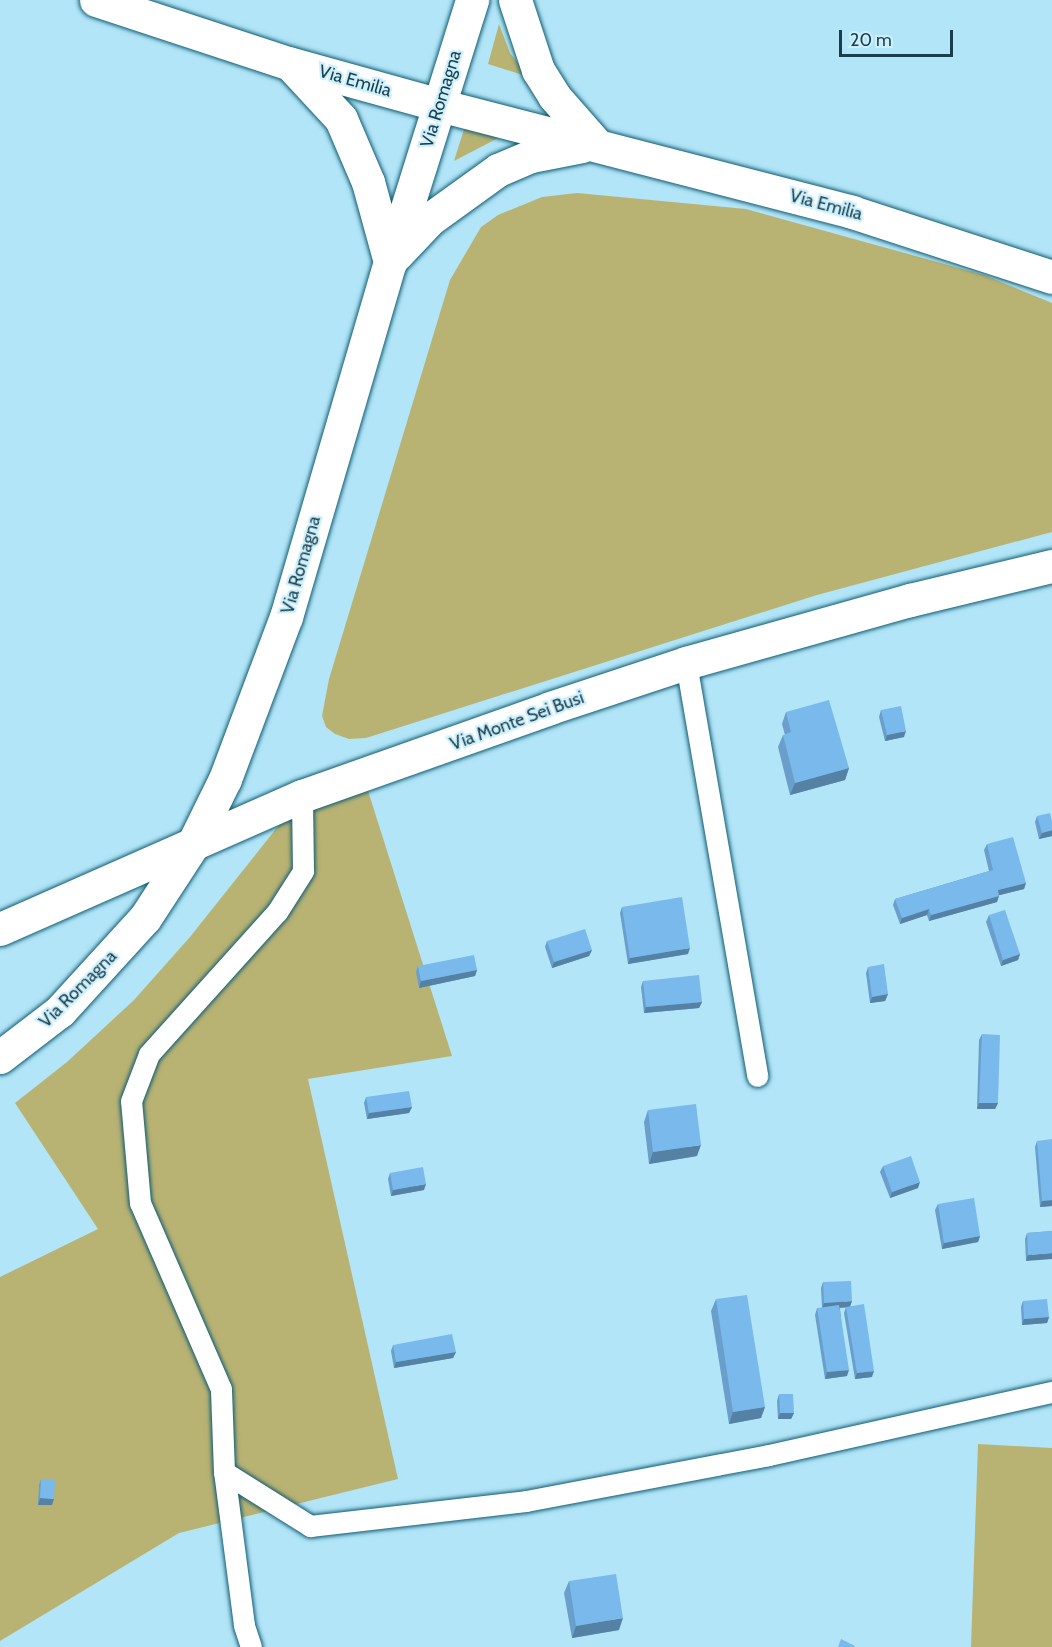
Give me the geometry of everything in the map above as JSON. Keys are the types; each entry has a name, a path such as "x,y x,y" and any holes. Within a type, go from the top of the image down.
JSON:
{"street":[{"name":"Via Emilia","path":"96,0 288,63 439,105 852,212 1052,277"},
{"name":"Via Romagna","path":"0,1056 60,1011 145,918 192,846 252,716 283,626 390,262 472,0"},
{"path":"515,0 538,70 554,96 596,144"},
{"name":"Via Emilia","path":"288,63 341,119 368,182 390,262"},
{"name":"Via Emilia","path":"390,262 430,219 498,170 557,148 596,144"},
{"name":"Via Monte Sei Busi","path":"0,929 302,796 686,663 910,600 1052,566"}],"lane":[{"path":"686,663 757,1076"},
{"path":"251,1647 244,1625 224,1472 220,1389 140,1203 131,1101 149,1054 277,912 303,871 302,796"},
{"path":"224,1472 310,1526 526,1501 770,1455 1052,1392"}],"shaded area":[{"path":"499,24 510,53 529,77 488,64"},
{"path":"465,126 504,135 454,161"},
{"path":"577,193 746,209 984,275 1052,303 1052,532 817,595 366,738 349,739 335,734 326,727 322,716 329,679 450,280 481,227 498,215 542,197"},
{"path":"363,775 452,1056 308,1079 398,1479 179,1533 0,1641 0,1277 98,1229 15,1103 67,1062 134,1000 190,937 302,796"},
{"path":"978,1444 1052,1448 1052,1647 971,1647"}],"building":[{"path":"829,700 849,768 795,783 783,735 791,732 786,712"},
{"path":"901,706 906,731 887,735 881,710"},
{"path":"1050,813 1052,830 1042,833 1037,816"},
{"path":"1013,837 1026,883 998,890 999,896 931,915 929,909 902,918 895,899 993,870 987,844"},
{"path":"682,897 690,948 630,958 622,907"},
{"path":"1005,910 1020,954 1003,960 989,915"},
{"path":"585,929 592,950 554,962 547,941"},
{"path":"474,955 477,970 421,981 418,966"},
{"path":"884,964 888,994 872,997 868,967"},
{"path":"699,975 702,1002 646,1007 643,981"},
{"path":"982,1034 1000,1035 998,1103 979,1103"},
{"path":"409,1091 412,1107 369,1113 366,1097"},
{"path":"696,1104 701,1145 653,1152 648,1110"},
{"path":"1052,1139 1052,1200 1042,1201 1037,1141"},
{"path":"911,1156 920,1182 892,1192 883,1166"},
{"path":"423,1167 426,1184 393,1190 390,1173"},
{"path":"974,1198 980,1236 944,1243 938,1204"},
{"path":"1052,1231 1052,1253 1028,1255 1027,1233"},
{"path":"851,1281 852,1301 824,1303 823,1282"},
{"path":"747,1295 765,1407 733,1412 716,1299"},
{"path":"1047,1299 1049,1317 1024,1319 1023,1301"},
{"path":"864,1304 874,1371 857,1373 846,1307"},
{"path":"839,1305 849,1370 827,1372 817,1308"},
{"path":"452,1334 456,1352 396,1362 393,1345"},
{"path":"779,1394 793,1394 794,1413 780,1413"},
{"path":"41,1479 55,1479 54,1499 40,1498"},
{"path":"616,1574 623,1618 576,1626 569,1581"},
{"path":"841,1639 855,1646 838,1647"}]}
